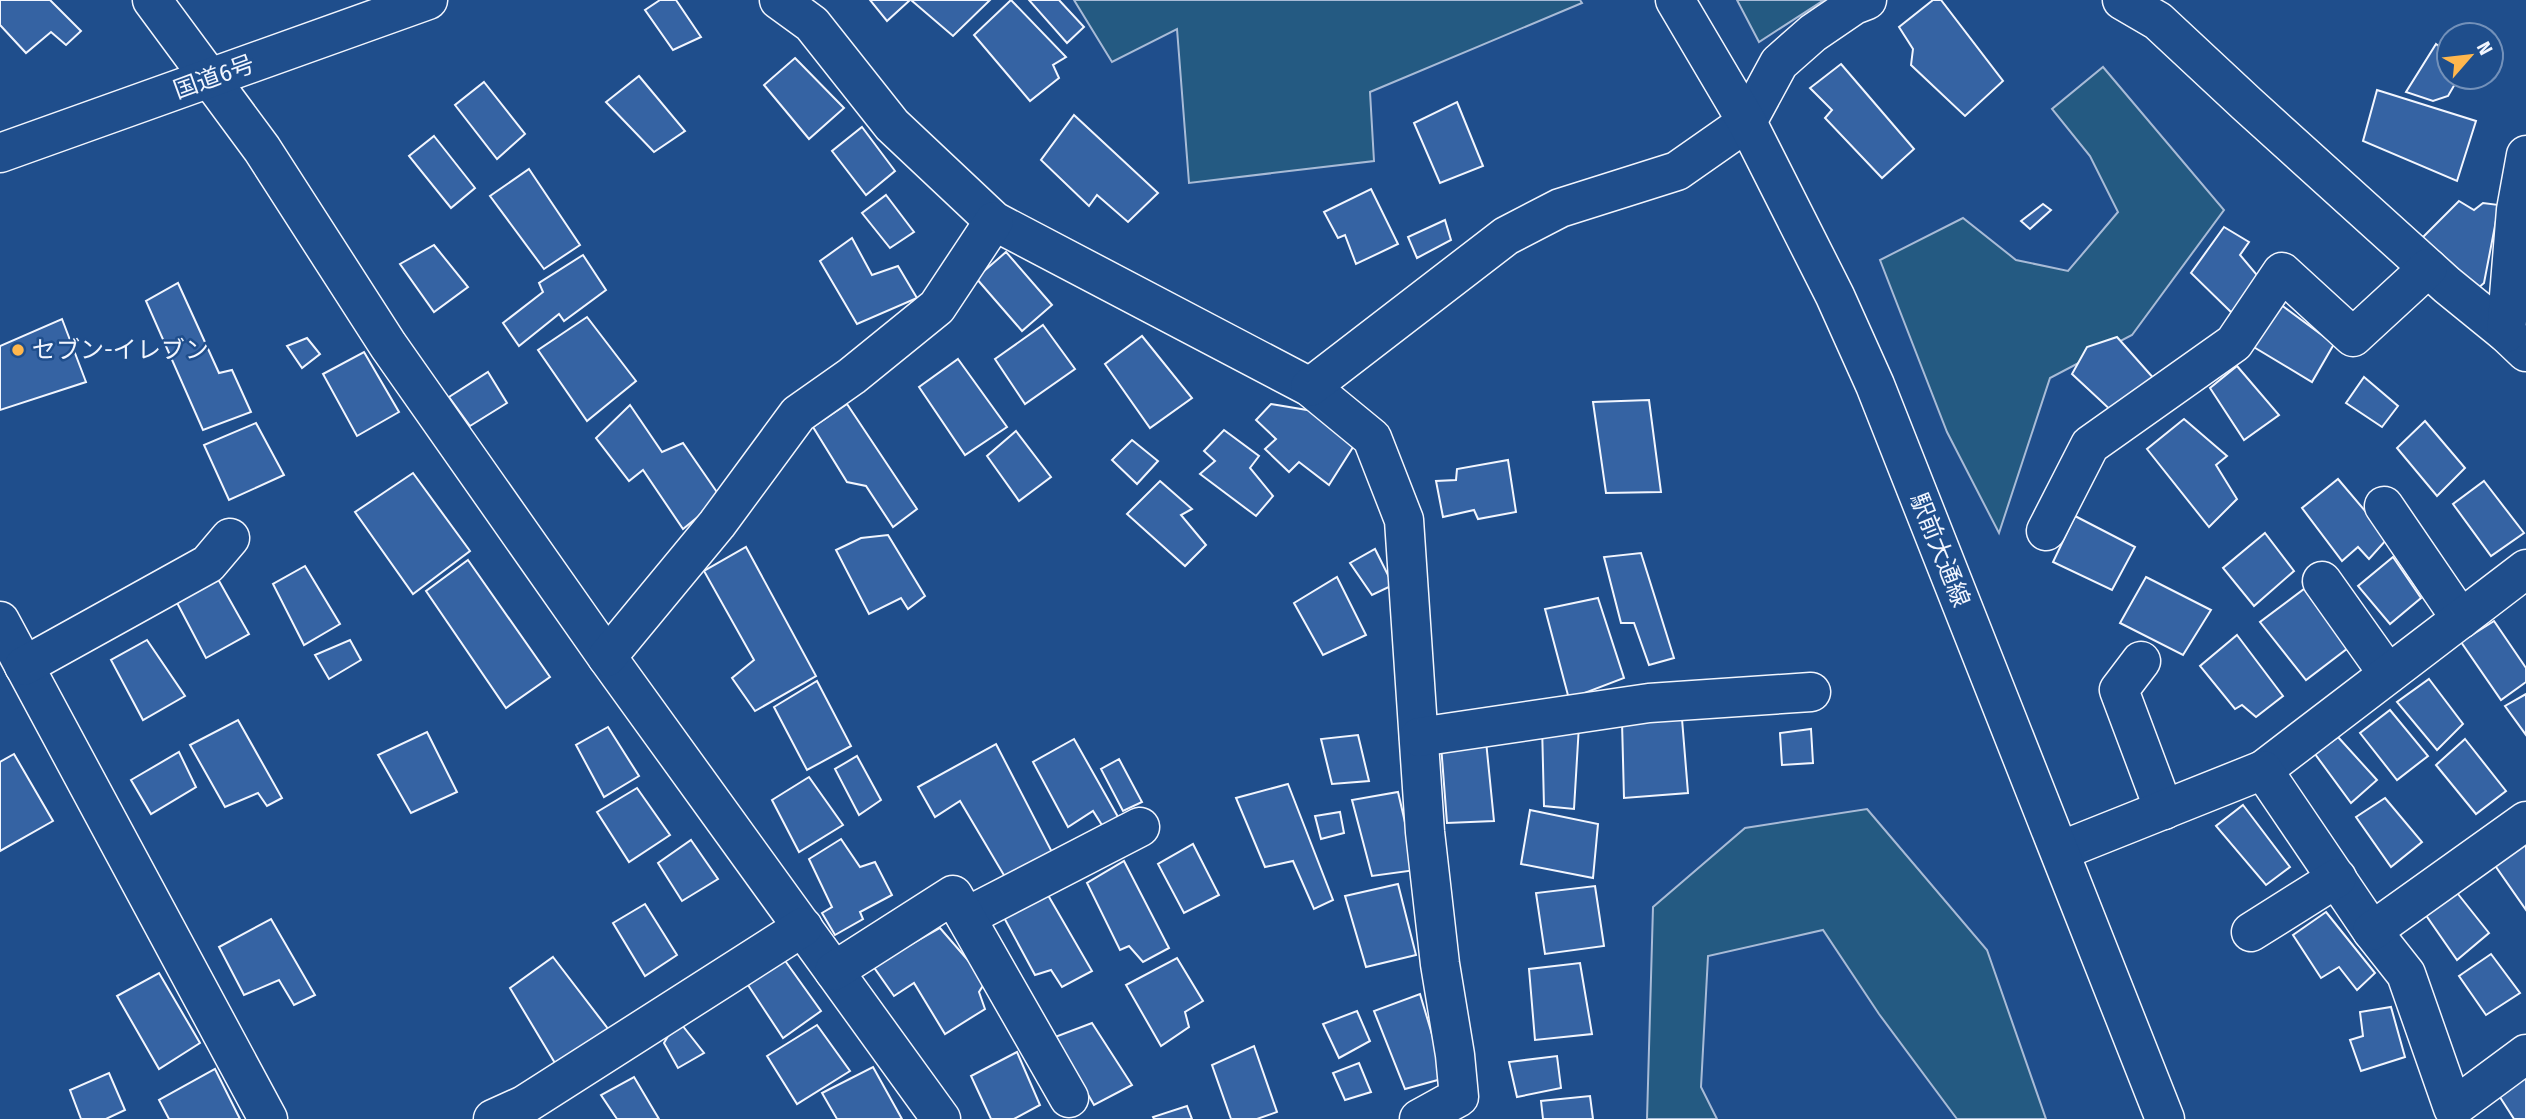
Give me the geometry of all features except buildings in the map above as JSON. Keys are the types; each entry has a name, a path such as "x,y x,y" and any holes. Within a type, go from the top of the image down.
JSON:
{"main road":[{"path":"152,0 262,149 388,345 607,657 941,1119"},
{"name":"国道6号","path":"0,153 428,0"},
{"path":"779,0 812,24 892,125 994,220 1310,387 1373,438 1404,520 1427,845 1459,1097 1419,1119"},
{"name":"駅前大通線","path":"1675,0 1747,122 1835,296 1875,385 2165,1119"},
{"path":"1310,387 1506,236 1560,208 1677,172 1747,122 1779,63 1813,33 1854,5 1867,0"},
{"path":"2122,0 2167,10 2246,104 2428,268 2516,342"},
{"path":"2516,342 2516,211 2526,155"},
{"path":"607,657 717,524 798,414 852,376 937,307 994,220"},
{"path":"2046,531 2090,444 2234,343 2282,272 2353,337 2428,268"},
{"path":"2384,506 2461,619"},
{"path":"24,666 208,564 230,538"},
{"path":"2060,851 2263,770 2526,569"},
{"path":"2322,581 2388,674"},
{"path":"0,621 268,1119"},
{"path":"2141,661 2119,690 2164,810"},
{"path":"1419,737 1649,703 1811,692"},
{"path":"2263,770 2372,931 2406,974 2453,1108 2526,1054"},
{"path":"2372,931 2526,821"},
{"path":"966,917 1140,827"},
{"path":"2252,932 2337,878"},
{"path":"834,971 953,895 1069,1098"},
{"path":"493,1119 535,1098 803,928"}],"shaded area":[{"path":"1074,0 1580,0 1582,3 1370,92 1374,161 1189,183 1177,29 1112,62"},
{"path":"1737,0 1824,0 1759,42"},
{"path":"2103,67 2224,210 2132,335 2050,378 1999,533 1947,432 1880,260 1963,218 2016,260 2068,271 2118,212 2090,156 2052,109"},
{"path":"1867,809 1987,950 2046,1119 1957,1119 1879,1014 1823,930 1708,956 1701,1087 1717,1119 1647,1119 1653,907 1745,828"}],"place":[{"name":"セブン-イレブン","path":"18,350"}]}
